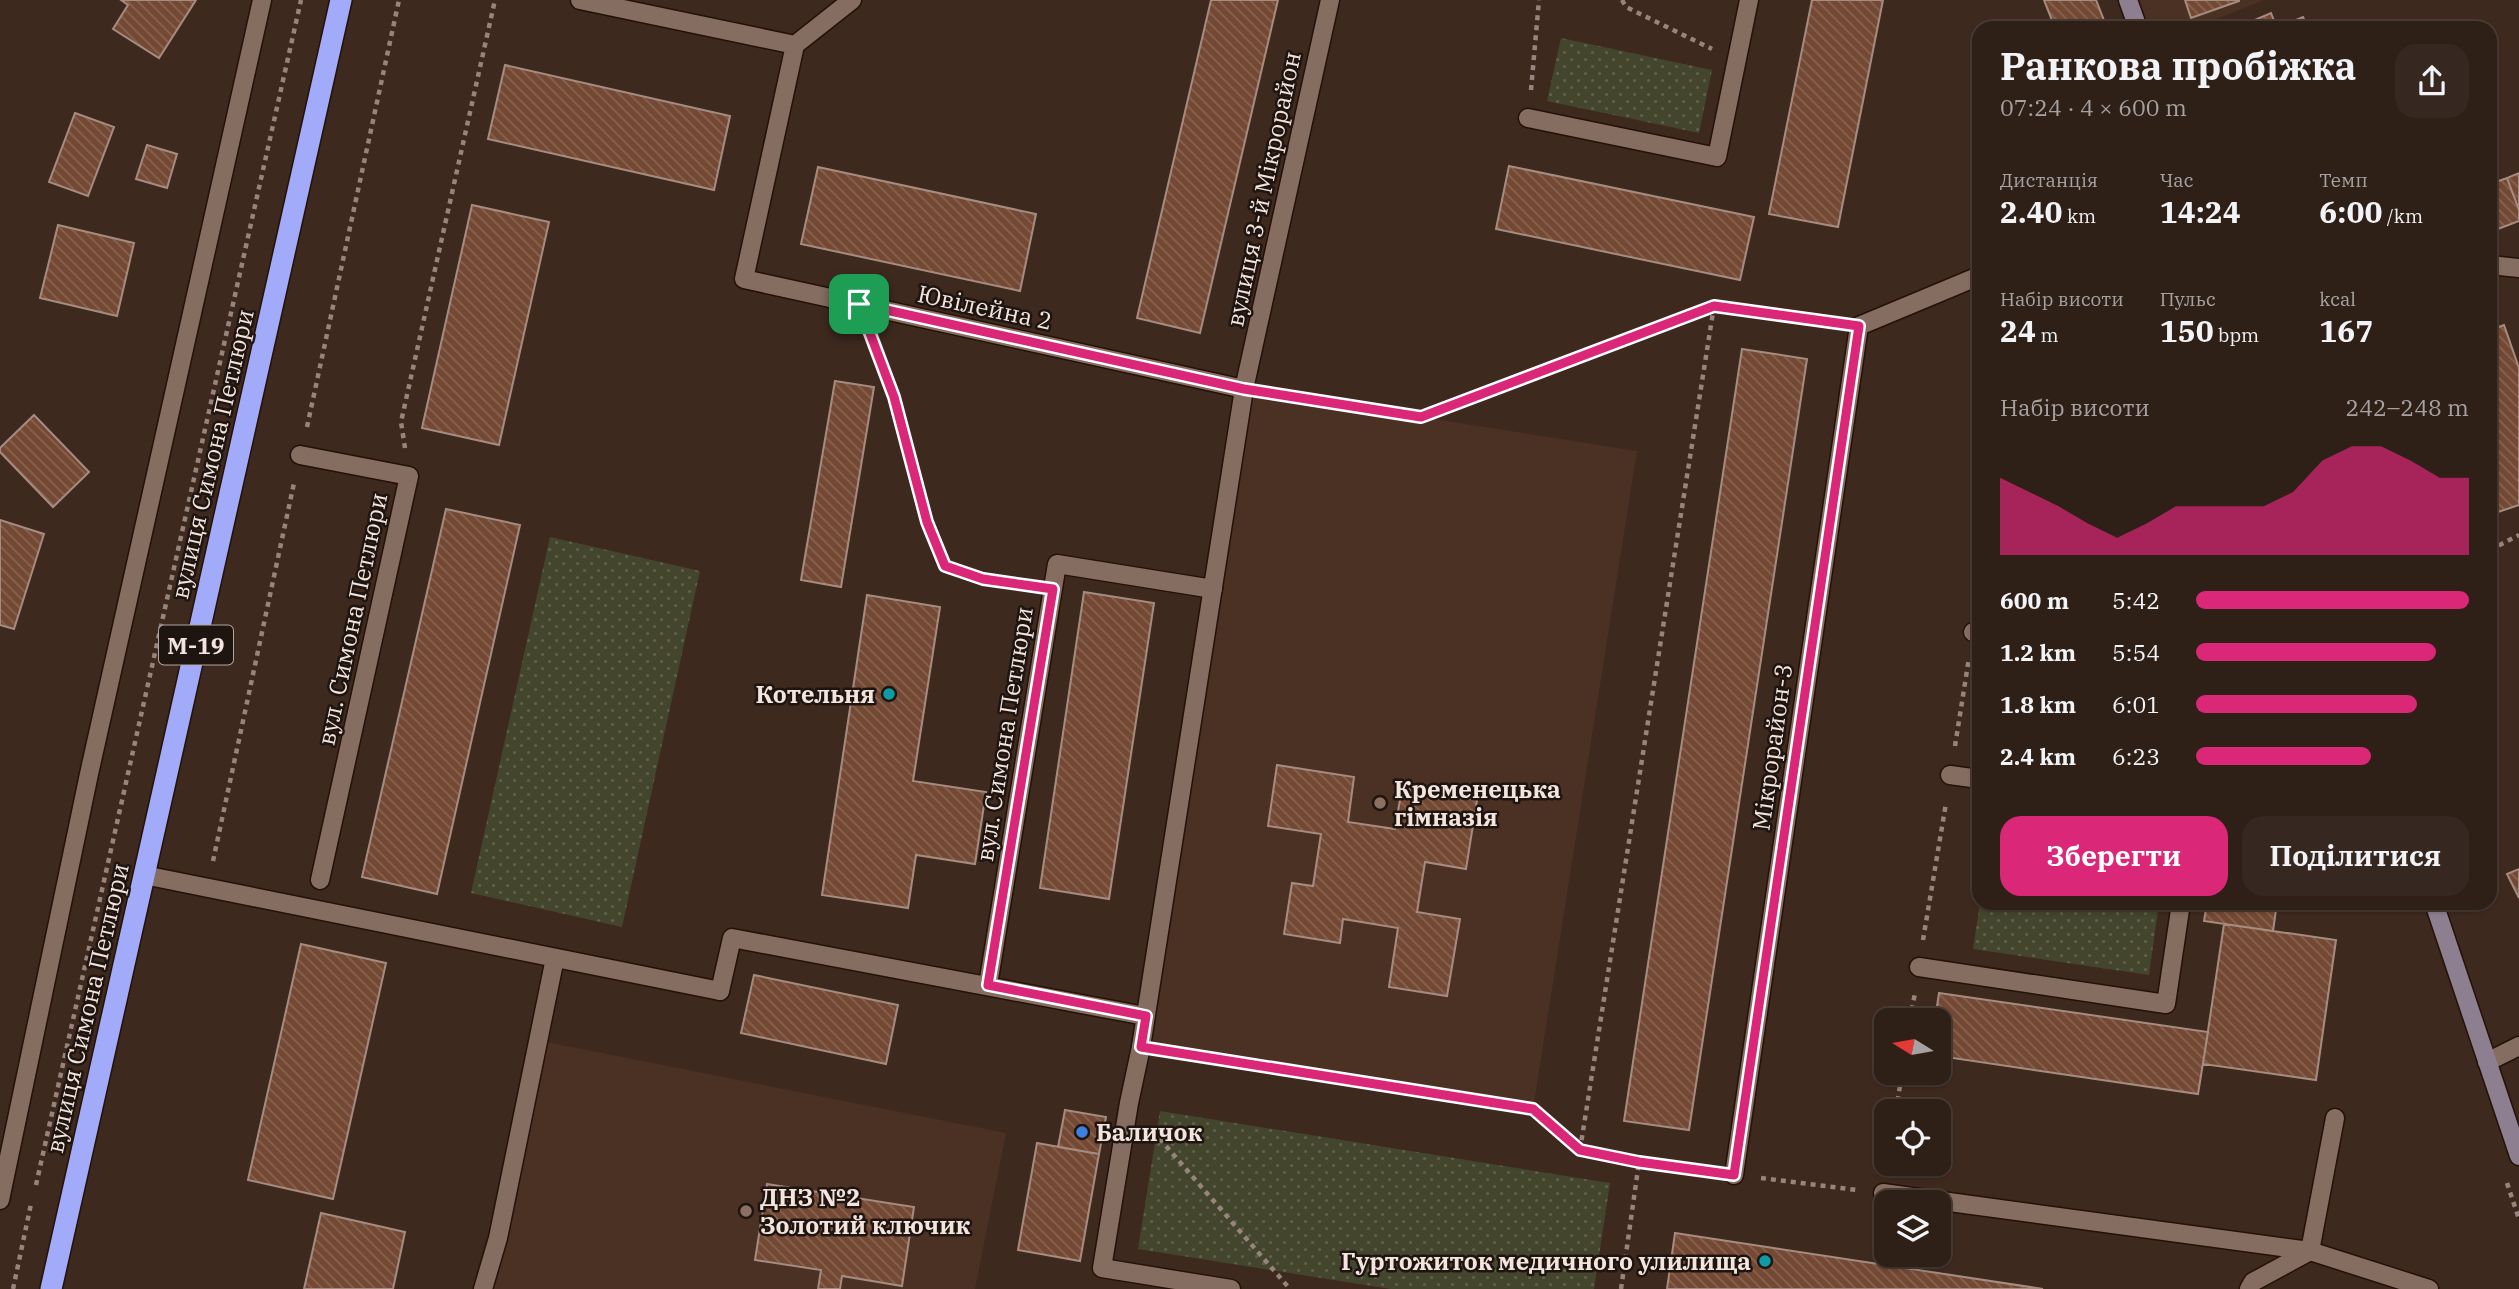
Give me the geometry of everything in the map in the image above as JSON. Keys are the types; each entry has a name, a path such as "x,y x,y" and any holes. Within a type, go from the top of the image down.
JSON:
{"highway":[{"name":"вулиця Симона Петлюри","path":"51,1289 341,0"}],"street":[{"path":"0,1200 89,774 262,0"},
{"path":"580,0 795,44 852,0"},
{"name":"вулиця 3-й Мікрорайон","path":"1141,1047 1244,389 1330,0"},
{"path":"1528,118 1717,157 1749,0"},
{"path":"2129,0 2136,21"},
{"name":"Ювілейна 2","path":"795,44 744,279 1244,389"},
{"path":"2497,266 2519,268"},
{"path":"1859,326 1972,279"},
{"name":"Мікрорайон-3","path":"1734,1175 1859,326"},
{"name":"вул. Симона Петлюри","path":"300,455 409,476 320,880"},
{"name":"вул. Симона Петлюри","path":"988,985 1057,564 1213,589"},
{"path":"1950,775 1972,778"},
{"path":"144,875 720,991 732,938 1146,1016"},
{"path":"1919,967 2166,1004 2180,910"},
{"path":"2436,910 2519,1156"},
{"path":"483,1289 498,1238 555,958"},
{"path":"2487,1062 2519,1046"},
{"path":"1141,1047 1102,1268 1231,1289"},
{"path":"2310,1251 2335,1118"},
{"path":"1951,1203 2310,1251 2429,1289"},
{"path":"2249,1289 2253,1282 2310,1251"}],"path":[{"path":"35,1188 301,0"},
{"path":"409,476 401,422 495,0"},
{"path":"1528,118 1539,0"},
{"path":"1622,0 1626,7 1737,61"},
{"path":"859,304 894,397 927,522 945,566 983,579 1053,589"},
{"path":"1580,1150 1714,306"},
{"path":"1244,389 1421,417 1714,306 1859,326"},
{"path":"2497,546 2519,535"},
{"path":"1912,1008 1972,654"},
{"path":"1141,1047 1533,1109 1580,1150 1639,1162 1874,1193"},
{"path":"1129,1103 1290,1289"},
{"path":"1621,1289 1639,1162"},
{"path":"13,1289 32,1201"}],"shaded area":[{"path":"2129,0 2264,0 2212,21 2136,21"},
{"name":"Кременецька гімназія","path":"1244,389 1637,451 1533,1109 1141,1047"},
{"name":"ДНЗ №2 Золотий ключик","path":"536,1040 1006,1133 975,1289 485,1289"}],"green space":[{"path":"1561,38 1712,70 1699,133 1547,101"},
{"path":"550,537 700,571 622,927 471,893"},
{"path":"1979,910 2158,910 2149,975 1973,949"},
{"path":"1160,1111 1610,1183 1594,1289 1391,1289 1138,1249"}],"building":[{"path":"121,0 196,0 159,58 113,29 128,5"},
{"path":"1211,0 1278,0 1200,333 1137,318"},
{"path":"1812,0 1883,0 1838,227 1769,214"},
{"path":"2044,0 2096,0 2104,21 2052,21"},
{"path":"2185,0 2239,0 2239,1 2191,18"},
{"path":"2271,13 2274,21 2252,21"},
{"path":"505,65 730,116 714,190 488,139"},
{"path":"75,113 114,127 88,196 49,182"},
{"path":"147,145 177,154 167,188 136,179"},
{"path":"1509,166 1754,217 1740,280 1496,229"},
{"path":"818,167 1036,214 1020,291 801,244"},
{"path":"2519,173 2519,210 2507,178"},
{"path":"2507,178 2519,210 2519,221 2497,229 2497,182"},
{"path":"472,205 549,222 499,445 422,428"},
{"path":"58,225 134,243 117,316 40,298"},
{"path":"2504,325 2519,368 2519,505 2498,512 2497,509 2497,328"},
{"path":"1742,349 1807,359 1689,1130 1624,1121"},
{"path":"835,381 874,387 841,587 801,580"},
{"path":"34,415 89,472 53,507 0,452 0,448"},
{"path":"446,509 520,525 437,894 362,877"},
{"path":"0,520 44,534 14,629 0,625"},
{"path":"1084,592 1154,603 1109,899 1040,888"},
{"name":"Котельня","path":"867,595 940,607 913,781 986,792 975,864 916,855 908,908 822,895"},
{"path":"1277,765 1354,777 1348,822 1395,829 1402,788 1477,800 1466,869 1425,862 1417,912 1460,919 1447,996 1389,987 1398,928 1343,919 1340,943 1284,934 1292,883 1313,886 1321,834 1268,826"},
{"path":"2519,869 2519,898 2507,874"},
{"path":"2206,910 2276,910 2273,931 2204,921"},
{"path":"2224,924 2336,940 2316,1080 2203,1064"},
{"path":"301,944 386,963 333,1199 248,1180"},
{"path":"754,975 898,1005 886,1064 741,1033"},
{"path":"1939,993 2208,1032 2198,1094 1951,1058 1951,1008 1937,1008"},
{"name":"Баличок","path":"1065,1110 1106,1117 1099,1154 1058,1147"},
{"path":"1037,1143 1099,1154 1080,1261 1018,1250"},
{"path":"767,1184 914,1207 902,1286 842,1276 840,1289 818,1289 821,1270 755,1260"},
{"path":"321,1213 405,1232 393,1289 304,1289"},
{"name":"Гуртожиток медичного улилища","path":"1675,1233 1874,1263 1874,1267 1898,1267 2043,1289 1667,1289"}],"place":[{"name":"Котельня","path":"889,694"},
{"name":"Кременецька гімназія","path":"1380,803"},
{"name":"Баличок","path":"1082,1132"},
{"name":"ДНЗ №2 Золотий ключик","path":"746,1211"},
{"name":"Гуртожиток медичного улилища","path":"1765,1261"}],"route":[{"path":"859,304 1244,389 1421,417 1714,306 1859,326 1734,1175 1639,1162 1580,1150 1533,1109 1141,1047 1146,1016 988,985 1053,589 983,579 945,566 927,522 894,397 859,304"}]}
